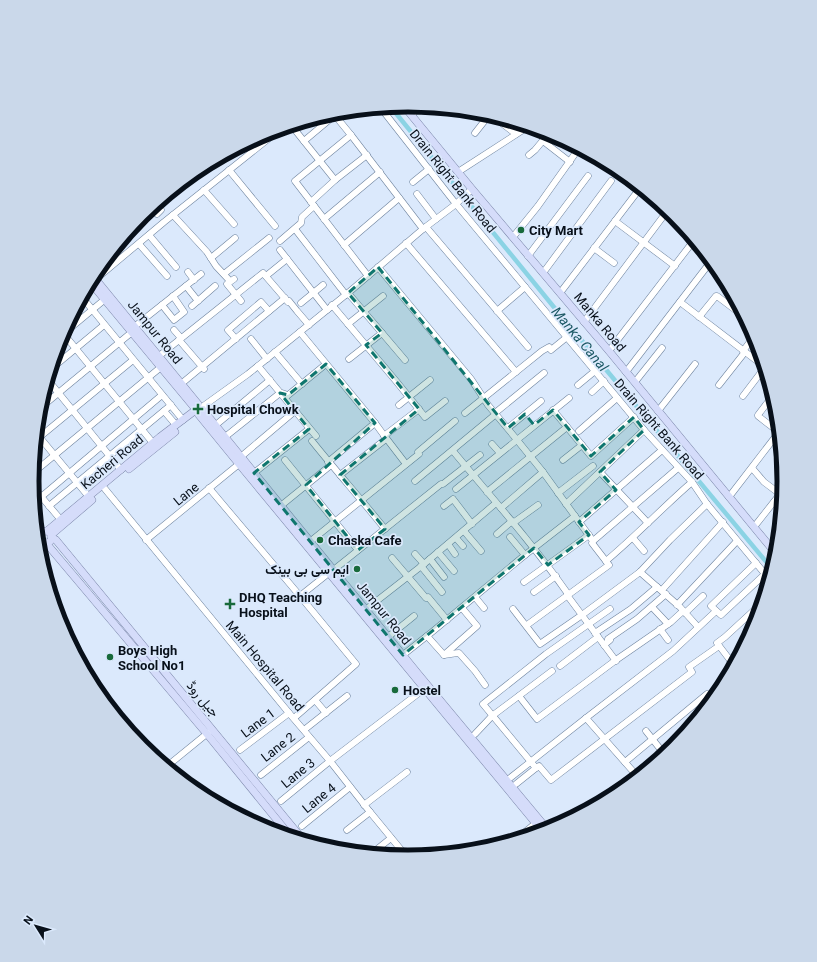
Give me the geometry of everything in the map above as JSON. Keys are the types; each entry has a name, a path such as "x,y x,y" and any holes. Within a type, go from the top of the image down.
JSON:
{"main road":[{"name":"Manka Road","path":"409,112 458,172 470,192 513,237 772,548"},
{"name":"Jampur Road","path":"97,283 161,367 240,461 424,689 539,826"},
{"name":"Jampur Road","path":"96,285 104,300 159,356 181,384 198,410 225,437 240,461 254,473 543,825"},
{"name":"Kacheri Road","path":"44,538 61,520 153,443 182,420 198,410"},
{"name":"Kacheri Road","path":"44,538 173,434 198,410"},
{"name":"جیل روڈ","path":"44,538 56,540 285,829"},
{"name":"جیل روڈ","path":"209,732 297,833"}],"street":[{"name":"Drain Right Bank Road","path":"384,112 456,204 644,430 692,482 707,504 765,574"},
{"path":"412,116 415,112"},
{"path":"338,119 399,198 528,347"},
{"path":"475,133 486,120"},
{"path":"304,141 325,121"},
{"path":"503,124 516,134"},
{"path":"295,130 335,180"},
{"path":"458,172 523,130"},
{"path":"294,181 351,135"},
{"path":"529,155 545,138"},
{"path":"106,269 267,140"},
{"path":"543,141 570,162"},
{"path":"513,237 538,206 577,152"},
{"path":"280,240 301,223 302,217 312,204 335,180 367,155"},
{"path":"413,182 429,169"},
{"path":"229,170 275,226"},
{"path":"324,219 380,172"},
{"path":"289,175 368,276"},
{"path":"528,256 588,176"},
{"path":"543,273 611,181"},
{"path":"204,190 234,224"},
{"path":"198,410 267,359 347,294 406,243 470,192"},
{"path":"560,293 638,192"},
{"path":"417,194 436,219"},
{"path":"344,245 399,198"},
{"path":"156,212 157,214 161,210 159,208"},
{"path":"172,215 224,274 232,280 227,284 241,301"},
{"path":"584,322 665,215"},
{"path":"615,222 674,266"},
{"path":"295,229 347,294 405,360"},
{"path":"148,235 176,267"},
{"path":"211,258 235,238"},
{"path":"224,274 269,238"},
{"path":"406,243 516,372"},
{"path":"139,244 167,276"},
{"path":"609,351 691,244"},
{"path":"594,248 614,263"},
{"path":"280,250 314,292 348,324 425,417 445,401"},
{"path":"266,276 287,259"},
{"path":"626,372 708,265"},
{"path":"378,267 471,379 495,414 543,472 593,540 592,543 609,565 526,625"},
{"path":"188,272 194,280"},
{"path":"159,356 262,273 309,324"},
{"path":"48,402 133,329 201,274"},
{"path":"301,303 323,285"},
{"path":"186,286 198,301"},
{"path":"192,306 215,286"},
{"path":"162,305 174,320 184,312 172,287"},
{"path":"497,311 526,287"},
{"path":"348,324 383,296"},
{"path":"699,317 714,297 717,296 736,310"},
{"path":"181,384 203,368 285,298"},
{"path":"74,324 104,300"},
{"path":"86,302 182,420"},
{"path":"236,339 228,330 261,302 268,311"},
{"path":"680,302 758,362"},
{"path":"59,362 104,325"},
{"path":"174,330 203,368"},
{"path":"300,332 375,422 406,464"},
{"path":"349,359 382,333"},
{"path":"465,413 549,347 551,350 567,337"},
{"path":"251,339 267,359"},
{"path":"67,340 153,443"},
{"path":"719,384 751,341"},
{"path":"635,382 662,348"},
{"path":"275,352 302,384"},
{"path":"42,433 133,360"},
{"path":"280,393 287,396 326,364"},
{"path":"658,411 695,364"},
{"path":"258,366 309,429 330,463 385,529"},
{"path":"40,467 161,367"},
{"path":"578,385 595,371"},
{"path":"743,396 761,372"},
{"path":"415,481 453,451 544,373"},
{"path":"217,424 270,380"},
{"path":"399,405 430,380"},
{"path":"592,392 604,382"},
{"path":"52,385 121,470"},
{"path":"225,437 280,393"},
{"path":"61,520 41,497 162,395"},
{"path":"456,489 568,398"},
{"path":"579,431 617,398"},
{"path":"508,428 542,401"},
{"path":"769,401 758,415 774,428"},
{"path":"49,506 171,406"},
{"path":"340,475 419,409"},
{"path":"553,410 591,456 634,418"},
{"path":"164,411 176,425"},
{"name":"Lane","path":"146,540 209,488 295,411"},
{"path":"525,414 534,425"},
{"path":"312,540 419,454 418,452 455,421"},
{"path":"283,504 306,486 375,422"},
{"path":"487,492 567,427"},
{"path":"254,473 309,429"},
{"path":"566,504 644,430"},
{"path":"729,497 775,437"},
{"path":"41,442 89,497"},
{"path":"492,444 500,453"},
{"path":"563,460 582,445"},
{"path":"579,522 662,450"},
{"path":"453,451 548,565 588,624 616,661"},
{"path":"336,568 441,484 480,455"},
{"path":"286,460 358,550"},
{"path":"558,493 593,466"},
{"path":"593,540 678,468"},
{"path":"752,468 764,482 778,490"},
{"path":"369,607 472,524 499,506 543,472"},
{"path":"600,472 648,523"},
{"path":"606,561 633,538 692,482"},
{"path":"209,488 356,664 294,718"},
{"name":"Main Hospital Road","path":"105,489 330,761 401,850"},
{"path":"754,527 777,498"},
{"path":"444,506 453,499 472,524"},
{"path":"774,502 777,505"},
{"path":"513,610 540,644 640,572 707,504"},
{"path":"497,534 538,505"},
{"path":"403,655 575,516"},
{"path":"604,645 610,640 608,639 652,607 662,590 723,522"},
{"path":"464,531 481,551"},
{"path":"524,582 589,535"},
{"path":"510,536 525,555"},
{"path":"456,538 463,546"},
{"path":"633,538 644,551"},
{"path":"677,605 738,541"},
{"path":"448,544 455,554"},
{"path":"438,552 454,571"},
{"path":"415,554 442,592"},
{"path":"392,558 447,620"},
{"path":"430,559 444,577"},
{"path":"756,564 711,606 721,615 765,574"},
{"path":"640,572 662,590 698,627"},
{"path":"300,596 325,576"},
{"path":"534,592 556,576"},
{"path":"560,666 631,609 662,590"},
{"path":"519,696 537,719 668,624 703,596"},
{"path":"475,597 484,608"},
{"path":"652,607 668,624"},
{"path":"444,655 477,626 462,608"},
{"path":"536,768 483,704 546,654 610,608"},
{"path":"731,660 717,643 726,637 754,610"},
{"path":"510,778 673,651 716,611"},
{"path":"388,637 414,616"},
{"path":"660,629 668,640"},
{"path":"427,636 444,655"},
{"path":"516,784 539,766 551,780 692,672 688,667 719,646"},
{"path":"444,655 453,653 459,654 475,671 485,685"},
{"path":"474,734 492,716 552,672"},
{"name":"Lane 3","path":"280,801 424,689"},
{"path":"625,762 708,694 709,696"},
{"path":"304,730 346,696"},
{"path":"315,700 326,713"},
{"name":"Lane 1","path":"240,750 289,713"},
{"path":"586,718 635,773"},
{"path":"646,731 661,750"},
{"path":"170,763 209,732"},
{"name":"Lane 2","path":"261,775 310,737"},
{"path":"364,805 407,772"},
{"name":"Lane 4","path":"302,826 350,787"},
{"path":"347,830 370,812"},
{"path":"526,831 536,823"},
{"path":"377,849 391,838"}],"highlighted area":[{"path":"378,267 508,428 525,414 534,425 553,410 591,456 634,417 644,430 600,472 616,490 579,522 589,535 548,565 534,548 403,655 254,473 309,429 280,393 288,395 326,364 375,423 306,485 358,550 385,529 340,475 419,409 366,345 382,333 348,293"}],"waterway":[{"name":"Manka Canal","path":"395,112 553,306 768,564"}],"place":[{"name":"City Mart","path":"521,230"},
{"name":"Hospital Chowk","path":"198,409"},
{"name":"Chaska Cafe","path":"320,540"},
{"name":"ایم سی بی بینک","path":"357,569"},
{"name":"DHQ Teaching Hospital","path":"230,604"},
{"name":"Boys High School No1","path":"110,657"},
{"name":"Hostel","path":"395,690"}]}
